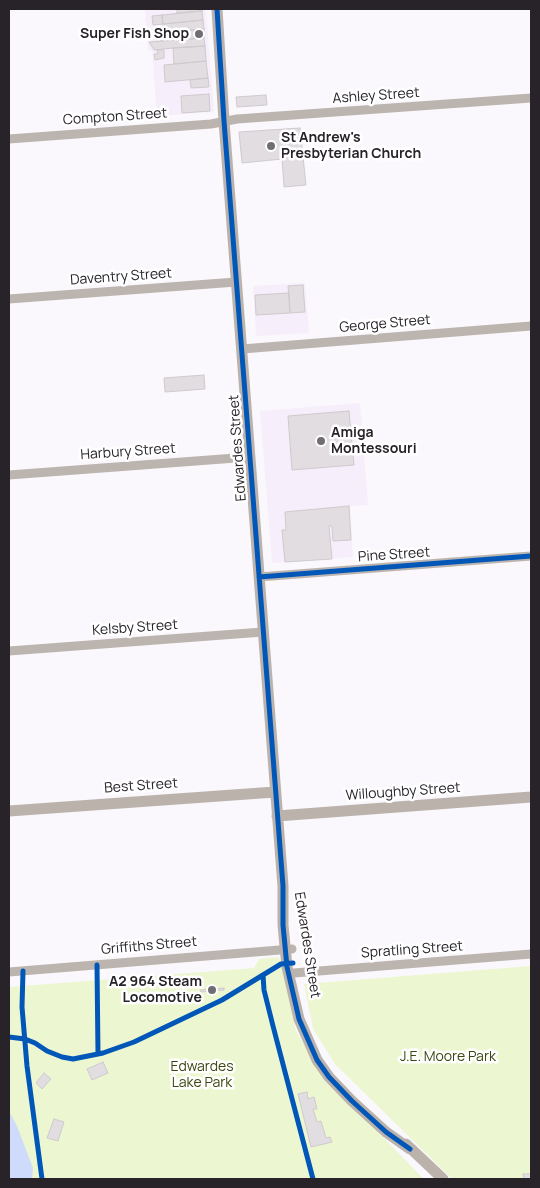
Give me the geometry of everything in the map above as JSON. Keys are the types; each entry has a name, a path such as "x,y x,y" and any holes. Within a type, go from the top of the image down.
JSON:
{"street":[{"name":"Edwardes Street","path":"217,9 289,978 299,1019 318,1060 329,1077 386,1132 410,1149"},
{"name":"Ashley Street","path":"224,121 531,98"},
{"name":"Compton Street","path":"9,139 212,124 224,121"},
{"name":"Daventry Street","path":"9,299 236,282"},
{"name":"George Street","path":"242,349 531,326"},
{"name":"Harbury Street","path":"9,475 249,457"},
{"name":"Pine Street","path":"259,577 531,556"},
{"name":"Kelsby Street","path":"9,651 263,632"},
{"name":"Best Street","path":"9,812 275,792"},
{"name":"Willoughby Street","path":"277,816 531,797"},
{"name":"Edwardes Street","path":"288,949 308,1027 332,1071 342,1083 443,1179"},
{"name":"Griffiths Street","path":"9,972 288,949"},
{"name":"Spratling Street","path":"294,973 531,954"}],"shaded area":[{"path":"145,9 206,9 214,112 157,116 152,51 148,51"},
{"path":"305,283 309,333 256,336 253,286"},
{"path":"360,403 368,505 350,506 353,557 272,562 260,411"}],"green space":[{"name":"Edwardes Lake Park","path":"279,957 296,1031 321,1074 424,1179 9,1179 9,987 254,968 259,959"},
{"name":"J.E. Moore Park","path":"531,966 531,1179 452,1179 335,1064 313,1029 304,984"}],"water":[{"path":"9,1111 17,1126 33,1168 32,1179 9,1179"}],"building":[{"path":"177,9 202,9 202,11 177,13"},
{"path":"202,11 203,20 163,24 162,15"},
{"path":"162,15 163,24 153,25 152,16"},
{"path":"203,20 204,29 163,32 163,24"},
{"path":"204,29 204,38 157,41 156,33"},
{"path":"204,38 205,46 154,50 149,42"},
{"path":"205,46 206,61 174,64 173,48"},
{"path":"157,50 164,50 164,58 155,60 154,54 158,54"},
{"path":"206,61 208,78 165,82 164,65"},
{"path":"208,78 209,87 191,88 190,80"},
{"path":"209,94 210,111 182,113 181,96"},
{"path":"266,95 267,105 237,107 236,97"},
{"name":"St Andrew's Presbyterian Church","path":"300,128 306,185 284,187 282,159 242,163 239,132"},
{"path":"303,285 305,312 290,313 288,286"},
{"path":"289,293 290,313 256,315 255,295"},
{"path":"204,375 205,389 165,392 164,378"},
{"name":"Amiga Montessouri","path":"349,411 354,465 292,470 288,416"},
{"path":"349,506 351,540 333,541 332,526 329,526 332,559 285,562 282,530 286,530 285,512"},
{"name":"A2 964 Steam Locomotive","path":"224,988 224,990 201,992 200,990"},
{"path":"103,1062 108,1073 92,1080 87,1069"},
{"path":"44,1073 51,1079 42,1089 36,1083"},
{"path":"307,1092 308,1099 314,1097 317,1109 313,1109 317,1122 321,1121 326,1138 330,1137 332,1142 311,1147 298,1094"},
{"path":"54,1119 64,1122 58,1141 47,1138"},
{"path":"523,1174 531,1174 531,1179 524,1179"}],"cycle path":[{"path":"217,9 283,886 283,925 287,967 299,1019 317,1060 329,1077 352,1101 386,1132 410,1149"},
{"path":"259,577 531,556"},
{"path":"9,1037 25,1039 47,1051 73,1059 103,1053 134,1042 222,1000 281,964 293,963"},
{"path":"97,965 98,1054"},
{"path":"23,971 22,1007 27,1066 42,1179"},
{"path":"263,975 264,990 313,1179"}],"place":[{"name":"Super Fish Shop","path":"199,34"},
{"name":"St Andrew's Presbyterian Church","path":"271,146"},
{"name":"Amiga Montessouri","path":"321,441"},
{"name":"A2 964 Steam Locomotive","path":"212,990"}]}
